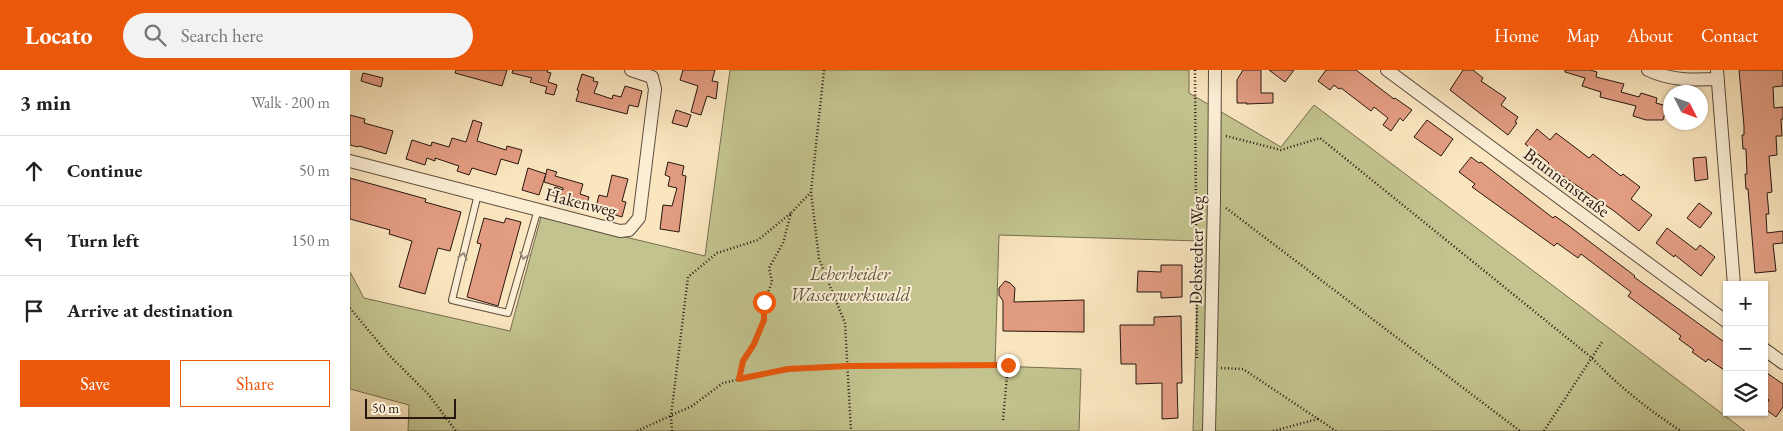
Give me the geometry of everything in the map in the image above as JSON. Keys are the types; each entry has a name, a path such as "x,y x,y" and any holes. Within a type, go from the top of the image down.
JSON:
{"street":[{"name":"Hakenweg","path":"350,161 620,230 629,230 639,218 655,84 649,75 631,70"},
{"name":"Debstedter Weg","path":"1209,431 1215,70"},
{"name":"Brunnenstraße","path":"1387,70 1723,319"},
{"path":"1648,70 1687,81 1718,74 1734,281"},
{"path":"1768,352 1783,363"}],"lane":[{"path":"478,194 452,300 508,313 538,209"}],"path":[{"path":"824,70 811,192 818,259 845,323 851,431"},
{"path":"1195,70 1197,367 1210,366 1243,369 1336,431"},
{"path":"1215,133 1281,150 1320,138 1592,358 1608,375 1657,416 1682,431"},
{"path":"672,431 671,416 688,277 717,254 758,240 791,214 811,192"},
{"path":"1214,200 1520,431"},
{"path":"739,379 743,361 754,344 764,320 764,302 772,282 769,268 783,243 791,214"},
{"path":"350,308 362,320 388,354 430,395 456,431"},
{"path":"1544,431 1602,342"},
{"path":"1002,420 1008,365"},
{"path":"637,431 692,406 724,383 788,369 848,366 1014,365"},
{"path":"1274,431 1318,419"}],"green space":[{"name":"Leherheider Wasserwerkswald","path":"730,70 1189,70 1189,93 1281,147 1314,105 1745,431 1193,431 1199,241 999,235 995,366 1081,369 1079,431 408,431 409,405 350,389 350,272 364,298 510,331 541,217 705,256"}],"building":[{"path":"456,70 507,70 502,86 455,73"},
{"path":"513,70 548,70 547,72 551,73 548,82 557,85 554,95 545,93 547,87 530,82 532,78 512,73"},
{"path":"683,70 715,70 712,81 718,82 716,99 707,96 701,115 691,112 698,86 680,80"},
{"path":"1243,70 1261,70 1261,93 1273,93 1273,103 1237,103 1237,80"},
{"path":"1269,70 1294,70 1285,82"},
{"path":"1326,70 1356,70 1394,99 1412,110 1403,121 1400,118 1391,131 1383,125 1388,118 1374,107 1371,111 1341,88 1339,89 1334,85 1330,90 1318,81"},
{"path":"1463,70 1473,70 1483,78 1481,81 1506,98 1501,105 1518,117 1515,122 1517,123 1508,135 1450,90"},
{"path":"1565,70 1590,70 1597,72 1596,77 1624,84 1621,92 1639,97 1641,93 1657,98 1656,103 1663,105 1663,120 1646,120 1633,116 1636,106 1600,97 1601,92 1582,86 1585,78 1565,72"},
{"path":"1739,70 1783,70 1783,86 1773,87 1774,108 1783,107 1783,119 1781,119 1782,136 1776,136 1777,155 1769,156 1772,192 1767,193 1769,214 1766,214 1767,233 1783,231 1783,243 1773,244 1776,271 1755,273 1748,189 1746,189 1746,149 1743,149 1742,135 1744,135 1744,126"},
{"path":"363,73 383,78 381,87 361,81"},
{"path":"582,74 594,78 593,81 598,82 594,93 612,99 613,95 621,97 625,86 642,91 638,107 629,105 627,114 576,101"},
{"path":"676,110 691,115 687,127 672,123"},
{"path":"350,115 365,119 364,123 393,131 386,154 350,145"},
{"path":"473,120 482,123 477,141 506,150 507,146 522,150 518,164 501,159 496,175 472,168 469,175 457,171 459,166 435,158 435,161 427,158 425,165 406,159 412,140 431,146 432,142 449,147 452,138 466,142"},
{"path":"1427,120 1453,139 1441,156 1414,137"},
{"path":"1537,129 1550,140 1556,133 1589,158 1593,154 1621,176 1623,174 1640,187 1631,199 1652,215 1639,231 1614,211 1547,165 1549,163 1525,144"},
{"path":"1471,157 1479,163 1481,162 1553,218 1555,216 1569,226 1634,277 1723,341 1723,369 1708,359 1706,362 1692,352 1694,350 1679,339 1681,336 1628,296 1631,292 1581,254 1578,258 1557,243 1554,246 1472,187 1475,184 1459,172"},
{"path":"1706,157 1708,179 1695,181 1693,158"},
{"path":"668,162 684,166 682,175 686,176 679,232 660,229 663,205 672,206 677,188 668,186 670,177 665,175"},
{"path":"528,168 546,174 539,195 522,190"},
{"path":"547,169 557,172 555,176 583,184 580,194 589,197 586,206 552,196 555,187 563,190 563,188 544,182"},
{"path":"612,175 628,179 622,201 626,202 622,217 596,207 599,195 607,197"},
{"path":"350,178 426,199 425,202 461,212 450,251 438,248 425,294 399,287 412,241 389,234 390,230 350,219"},
{"path":"1699,203 1712,213 1700,228 1687,218"},
{"path":"484,218 504,223 506,218 521,222 498,306 467,297 481,244 477,243"},
{"path":"1667,228 1696,250 1700,245 1715,257 1701,276 1675,255 1674,257 1656,243"},
{"path":"1161,265 1182,265 1182,297 1161,298 1161,292 1137,292 1138,271 1161,272"},
{"path":"1005,281 1015,288 1014,302 1084,300 1084,332 1003,331 1003,301 999,295 999,288"},
{"path":"1181,316 1182,383 1177,383 1178,418 1162,419 1162,383 1136,384 1136,364 1121,364 1120,325 1154,325 1154,317"},
{"path":"1768,374 1783,384 1783,407 1776,417 1768,411"}],"route":[{"path":"764,302 764,320 754,344 743,361 739,379 788,369 848,366 1008,365"}]}
